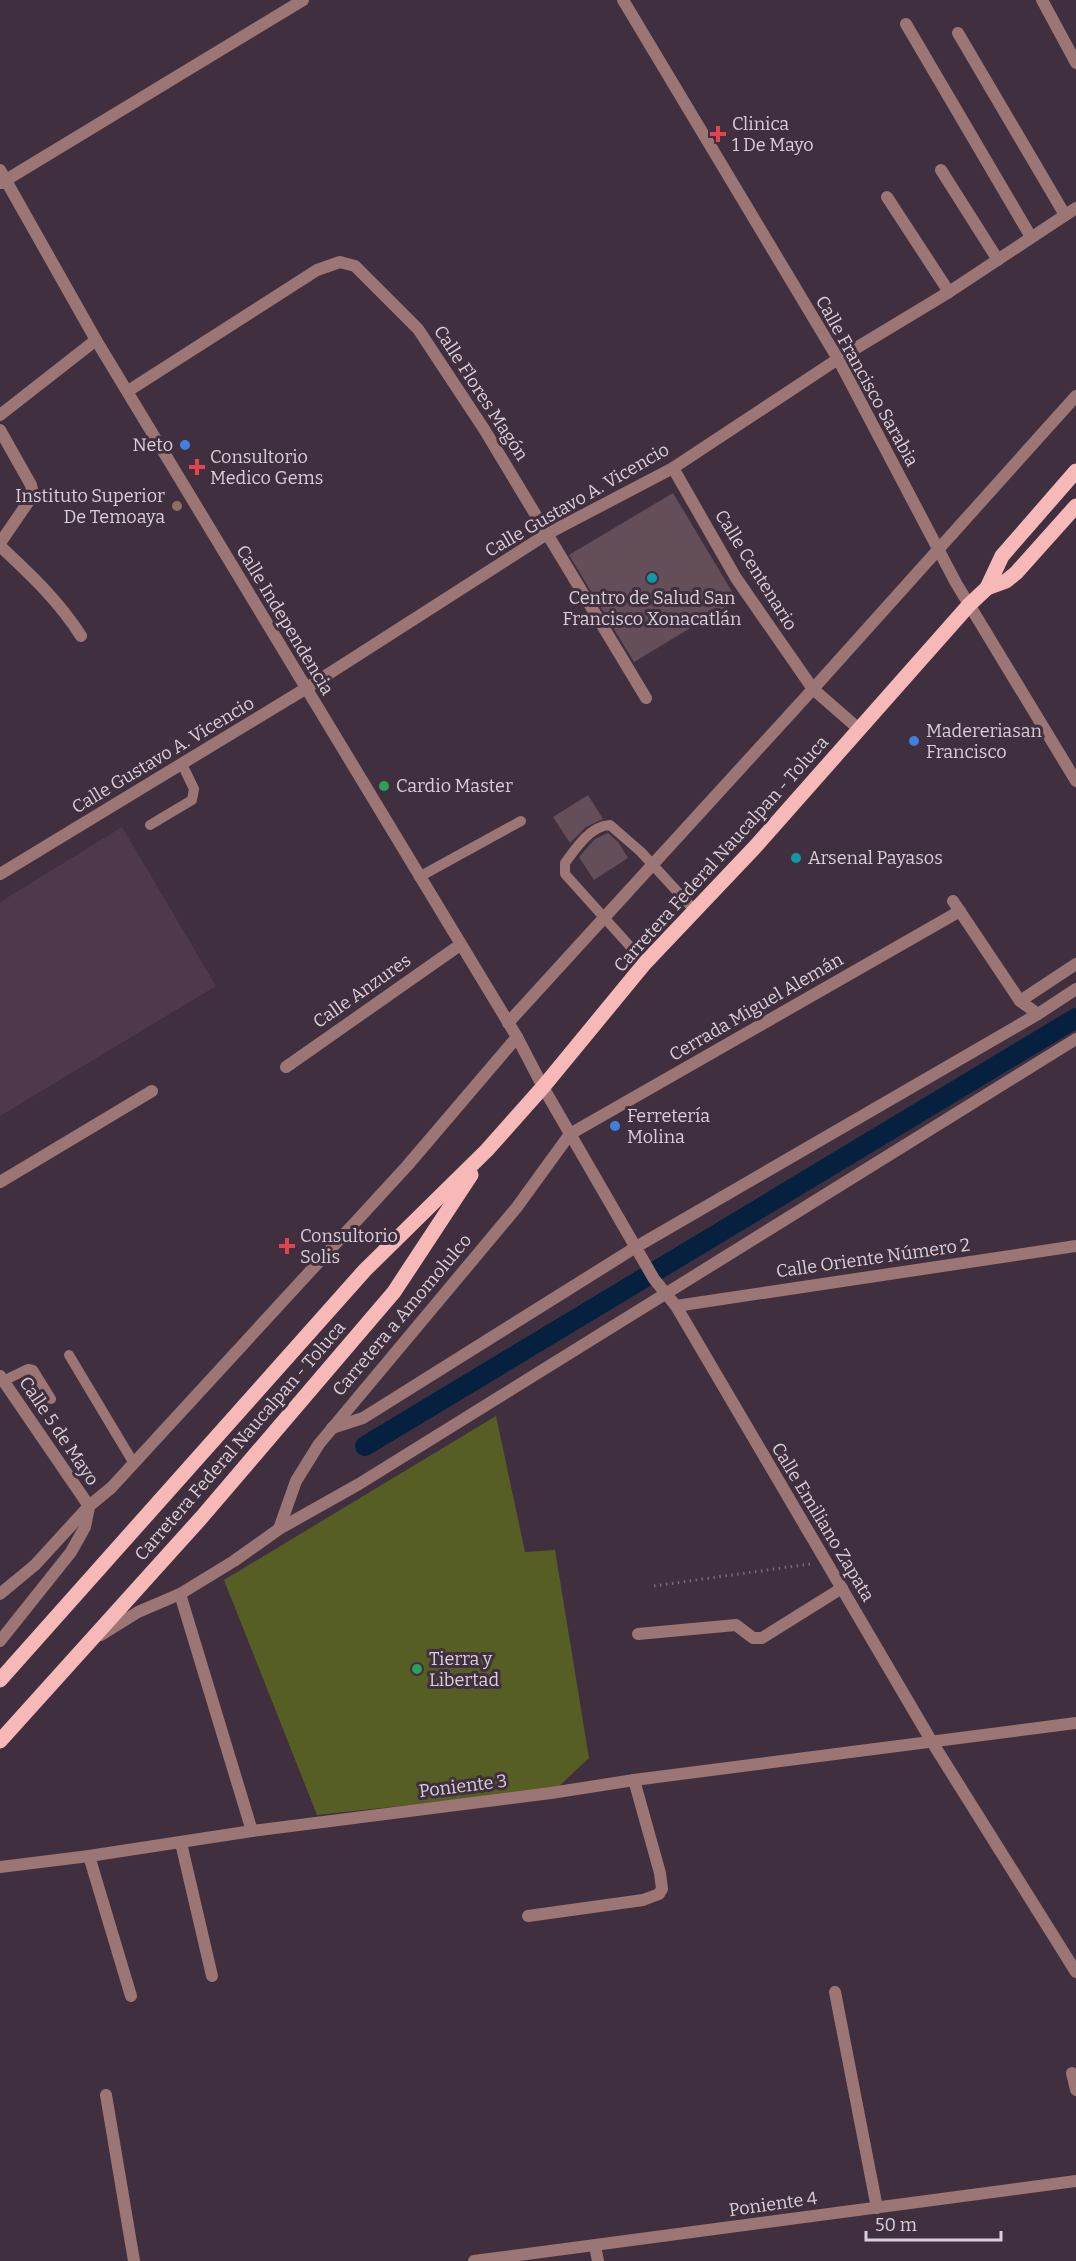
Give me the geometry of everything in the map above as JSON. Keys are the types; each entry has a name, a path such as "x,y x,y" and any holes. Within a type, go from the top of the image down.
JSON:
{"main road":[{"name":"Carretera Federal Naucalpan - Toluca","path":"0,1680 365,1270 487,1150 543,1087 645,963 696,912 969,605 987,588 1002,556 1076,471"},
{"name":"Carretera Federal Naucalpan - Toluca","path":"987,588 1006,581 1016,573 1076,506"},
{"name":"Carretera Federal Naucalpan - Toluca","path":"0,1741 201,1518 394,1292 487,1150"}],"street":[{"path":"2,178 303,0"},
{"name":"Calle Francisco Sarabia","path":"623,0 838,359 969,605 1076,781"},
{"path":"1042,0 1076,63"},
{"path":"906,24 1031,237"},
{"path":"958,33 1071,211"},
{"path":"941,170 998,260"},
{"name":"Calle Independencia","path":"2,178 96,340 508,1023 543,1087"},
{"path":"887,197 949,292"},
{"name":"Calle Gustavo A. Vicencio","path":"0,874 305,689 547,534 673,468 838,359 949,292 1071,211"},
{"name":"Calle Flores Magón","path":"128,391 317,270 346,262 355,266 430,345 547,534"},
{"path":"0,415 96,340"},
{"path":"508,1023 813,689 1076,396"},
{"path":"0,430 31,485 33,495 0,544 53,597 81,636"},
{"name":"Calle Centenario","path":"673,468 736,578 813,689 860,730"},
{"path":"547,534 646,698"},
{"name":"Cerrada Miguel Alemán","path":"570,1134 957,906 1020,1001"},
{"name":"Calle Anzures","path":"286,1067 460,945"},
{"path":"1038,1014 1020,1001 1076,964"},
{"path":"332,1428 363,1418 636,1247 1038,1014 1076,989"},
{"path":"0,1594 35,1565 89,1506 111,1488 133,1461 399,1175 516,1037"},
{"path":"86,1646 120,1622 158,1602 180,1594 234,1561 279,1529 359,1484 1076,1039"},
{"name":"Calle Emiliano Zapata","path":"543,1087 654,1279 676,1305 932,1742 1076,1972"},
{"path":"0,1182 152,1091"},
{"name":"Carretera a Amomolulco","path":"279,1529 296,1480 306,1462 517,1207 570,1134"},
{"name":"Calle Oriente Número 2","path":"676,1305 1076,1246"},
{"name":"Calle 5 de Mayo","path":"2,1379 89,1506"},
{"path":"0,1641 71,1552 85,1527 89,1506"},
{"path":"638,1634 736,1625 753,1638 762,1638 842,1588"},
{"path":"180,1594 252,1831"},
{"name":"Poniente 3","path":"0,1867 634,1780 1076,1724"},
{"path":"528,1916 643,1900 659,1894 662,1889 660,1873 634,1780"},
{"path":"182,1843 212,1976"},
{"path":"89,1856 131,1996"},
{"path":"835,1992 877,2208"},
{"path":"1072,2073 1076,2090"},
{"path":"106,2095 134,2261"},
{"name":"Poniente 4","path":"474,2261 1076,2181"},
{"path":"595,2246 598,2261"}],"lane":[{"path":"150,825 192,800 194,789 182,764"},
{"path":"419,877 521,821"},
{"path":"645,963 566,874 565,862 594,830 607,825 641,852 696,912"},
{"path":"69,1355 133,1461"},
{"path":"2,1379 28,1369 33,1370 51,1399"}],"path":[{"path":"654,1586 826,1562"}],"shaded area":[{"path":"122,827 216,986 0,1116 0,902"}],"green space":[{"name":"Tierra y Libertad","path":"496,1416 525,1552 555,1550 589,1758 556,1789 317,1815 224,1580"}],"building":[{"name":"Centro de Salud San Francisco Xonacatlán","path":"673,493 737,600 634,662 569,555"},
{"path":"588,795 603,819 586,827 570,843 553,817"},
{"path":"608,833 618,842 628,858 594,880 579,857 595,839"}],"waterway":[{"path":"365,1446 1076,1018"}],"place":[{"name":"Clinica 1 De Mayo","path":"718,134"},
{"name":"Neto","path":"185,445"},
{"name":"Consultorio Medico Gems","path":"197,467"},
{"name":"Instituto Superior De Temoaya","path":"177,506"},
{"name":"Centro de Salud San Francisco Xonacatlán","path":"652,578"},
{"name":"Madereriasan Francisco","path":"914,741"},
{"name":"Cardio Master","path":"384,786"},
{"name":"Arsenal Payasos","path":"796,858"},
{"name":"Ferretería Molina","path":"615,1126"},
{"name":"Consultorio Solis","path":"287,1246"},
{"name":"Tierra y Libertad","path":"417,1669"}]}
